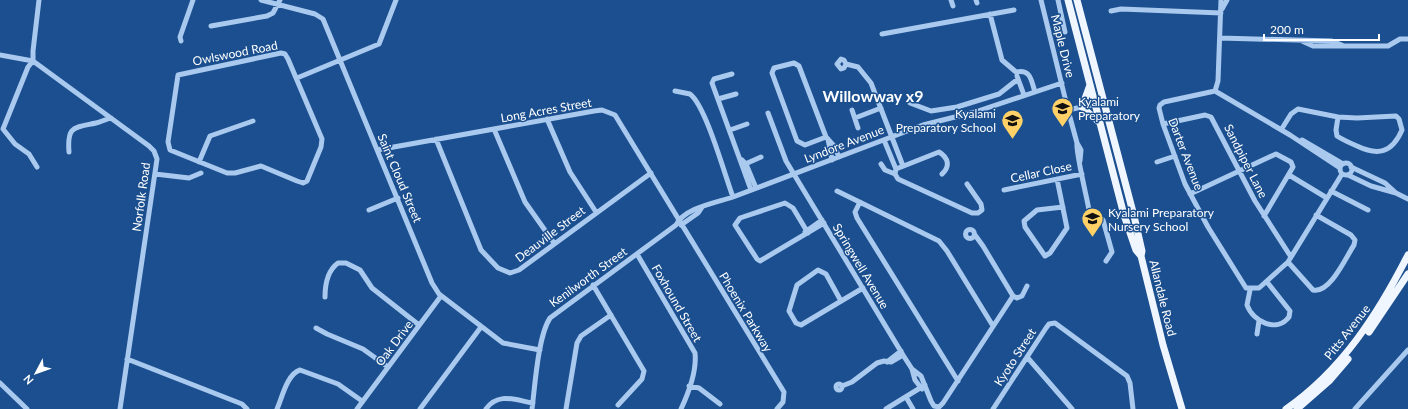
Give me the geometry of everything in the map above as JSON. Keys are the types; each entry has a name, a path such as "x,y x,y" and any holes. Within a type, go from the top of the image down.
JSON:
{"main road":[{"name":"Allandale Road","path":"1068,0 1124,214 1136,250 1141,256"},
{"name":"Allandale Road","path":"1077,0 1134,216 1142,251 1141,256 1163,345 1182,409"},
{"path":"1090,83 1086,99 1082,107 1101,124"},
{"name":"Pitts Avenue","path":"1286,409 1325,377 1357,340 1390,290 1408,255"},
{"name":"Pitts Avenue","path":"1297,409 1330,380 1344,364 1385,310 1408,274"},
{"name":"Allandale Road","path":"1163,345 1162,351 1178,409"}],"street":[{"path":"37,167 29,154 15,144 4,129 28,67 33,61 39,0"},
{"path":"181,41 180,37 193,0"},
{"name":"Saint Cloud Street","path":"261,0 279,2 321,17 341,61 434,287 441,296 481,327 508,345 540,350"},
{"path":"297,78 379,44 396,0"},
{"path":"951,0 953,6"},
{"name":"Maple Drive","path":"1041,0 1077,143 1076,151 1080,161 1089,211 1101,218 1108,234 1112,250 1111,255 1106,261"},
{"path":"1058,0 1065,32"},
{"path":"1222,0 1219,59 1215,91 1281,130 1301,139 1341,166 1345,174 1382,190 1396,193 1408,199"},
{"path":"1221,11 1227,0"},
{"path":"211,26 273,14 279,2"},
{"path":"1111,11 1121,9 1221,11"},
{"path":"882,34 1014,10"},
{"path":"990,14 1002,60 1016,72 1024,95"},
{"path":"1220,38 1302,41 1313,46 1388,46 1400,39 1408,39"},
{"name":"Owlswood Road","path":"280,53 287,57 322,141 306,181 301,183 261,166 232,174 199,162 172,151 168,145 178,76 280,53"},
{"path":"0,55 33,61"},
{"name":"Norfolk Road","path":"33,61 154,152 157,159 120,409"},
{"path":"827,138 804,145 797,141 772,74 774,68 793,63 800,66 827,138 832,160"},
{"path":"846,64 858,67 871,83 903,166"},
{"path":"1016,72 1024,71 1028,74 1035,92"},
{"path":"732,74 712,81 754,189"},
{"path":"910,103 931,111 957,107 999,94 1018,79"},
{"name":"Lyndore Avenue","path":"678,223 698,213 702,207 891,137 935,121 975,112 1062,83"},
{"path":"675,91 690,94 698,103 709,129 732,197"},
{"name":"Darter Avenue","path":"1215,91 1162,103 1159,108 1163,124 1190,194 1242,283 1250,290"},
{"path":"718,99 736,94"},
{"path":"1068,110 1105,102"},
{"path":"855,118 881,108"},
{"path":"1281,130 1291,114 1298,109 1338,117 1365,118 1396,116 1399,119 1402,130 1388,149 1380,152 1370,152 1337,136 1336,130 1338,117"},
{"path":"852,110 858,128"},
{"name":"Long Acres Street","path":"377,150 594,111 609,112 618,118 651,173 678,223"},
{"name":"Springwell Avenue","path":"768,113 783,156 912,369 921,376 923,386 928,393 932,404 939,407 958,381"},
{"name":"Sandpiper Lane","path":"1163,124 1209,115 1213,119 1239,170 1289,259 1313,290 1320,290 1334,277 1354,245 1355,240 1351,235 1316,216"},
{"path":"69,152 69,135 74,129 79,126 97,123 110,118"},
{"path":"547,119 570,172 596,212"},
{"path":"199,162 210,136 253,121"},
{"path":"730,130 747,124"},
{"path":"494,129 525,202 554,243"},
{"path":"827,138 834,146 839,157"},
{"name":"Deauville Street","path":"436,139 481,250 490,261 505,272 514,272 651,173"},
{"path":"884,140 898,179 972,213 978,213 982,210 981,204 967,184"},
{"path":"881,164 885,170 896,171 903,166 939,152 943,155 948,164 948,169 942,174"},
{"path":"1190,194 1275,154 1293,164 1290,175 1264,216"},
{"path":"1157,162 1175,156"},
{"path":"743,163 761,157"},
{"path":"1341,166 1347,163 1352,167 1385,183 1396,193"},
{"path":"1266,282 1288,308 1290,315 1287,320 1279,324 1259,322 1248,308 1247,302 1250,290 1259,288 1289,259 1331,191 1345,174 1351,173 1352,167"},
{"path":"155,174 190,178 201,173"},
{"name":"Cellar Close","path":"1004,190 1082,174"},
{"path":"1290,175 1327,198"},
{"path":"1057,179 1066,219 1066,229 1050,253 1044,256 1025,227 1024,221 1037,210 1063,207"},
{"path":"837,191 935,238 942,244 993,326"},
{"path":"1331,191 1368,210"},
{"path":"369,210 398,198"},
{"path":"860,202 855,212 858,218 958,381 1014,296"},
{"path":"807,233 793,208 785,203 741,218 735,223 736,228 759,260 807,233 823,222"},
{"name":"Kenilworth Street","path":"532,409 540,350 546,323 550,318 593,285 678,223"},
{"name":"Phoenix Parkway","path":"678,223 784,392 784,399 777,409"},
{"path":"975,235 1014,296 1018,298 1020,297 1027,286"},
{"name":"Foxhound Street","path":"637,254 692,347 695,362 681,409"},
{"path":"325,297 326,285 332,269 338,263 346,263 360,270 364,274 370,287 419,325"},
{"path":"841,301 826,274 818,270 797,285 789,311 796,323 801,325 863,288"},
{"path":"593,285 644,371 642,379 618,405"},
{"name":"Oak Drive","path":"357,409 441,296"},
{"path":"566,409 577,343 581,336 611,315"},
{"path":"1256,334 1259,322"},
{"name":"Kyoto Street","path":"994,409 1050,324 1058,324 1127,376 1130,383 1133,409"},
{"path":"420,409 481,327"},
{"path":"316,328 363,349 388,367"},
{"path":"1355,409 1408,350"},
{"path":"842,386 852,382 873,365 884,361 891,362 902,353"},
{"path":"1027,357 1072,409"},
{"path":"127,359 242,404 247,409"},
{"path":"277,409 290,378 295,372 300,370 338,384 362,401"},
{"path":"0,383 27,409"},
{"path":"689,386 699,388 720,404"},
{"path":"886,409 923,386"},
{"path":"906,396 913,409"},
{"path":"486,409 492,402 500,398 533,403"},
{"path":"997,403 1002,409"}],"place":[{"name":"Kyalami Preparatory","path":"1062,128"},
{"name":"Kyalami Preparatory School","path":"1012,140"},
{"name":"Kyalami Preparatory Nursery School","path":"1092,238"}],"district":[{"name":"Willowway x9","path":"873,95"}]}
